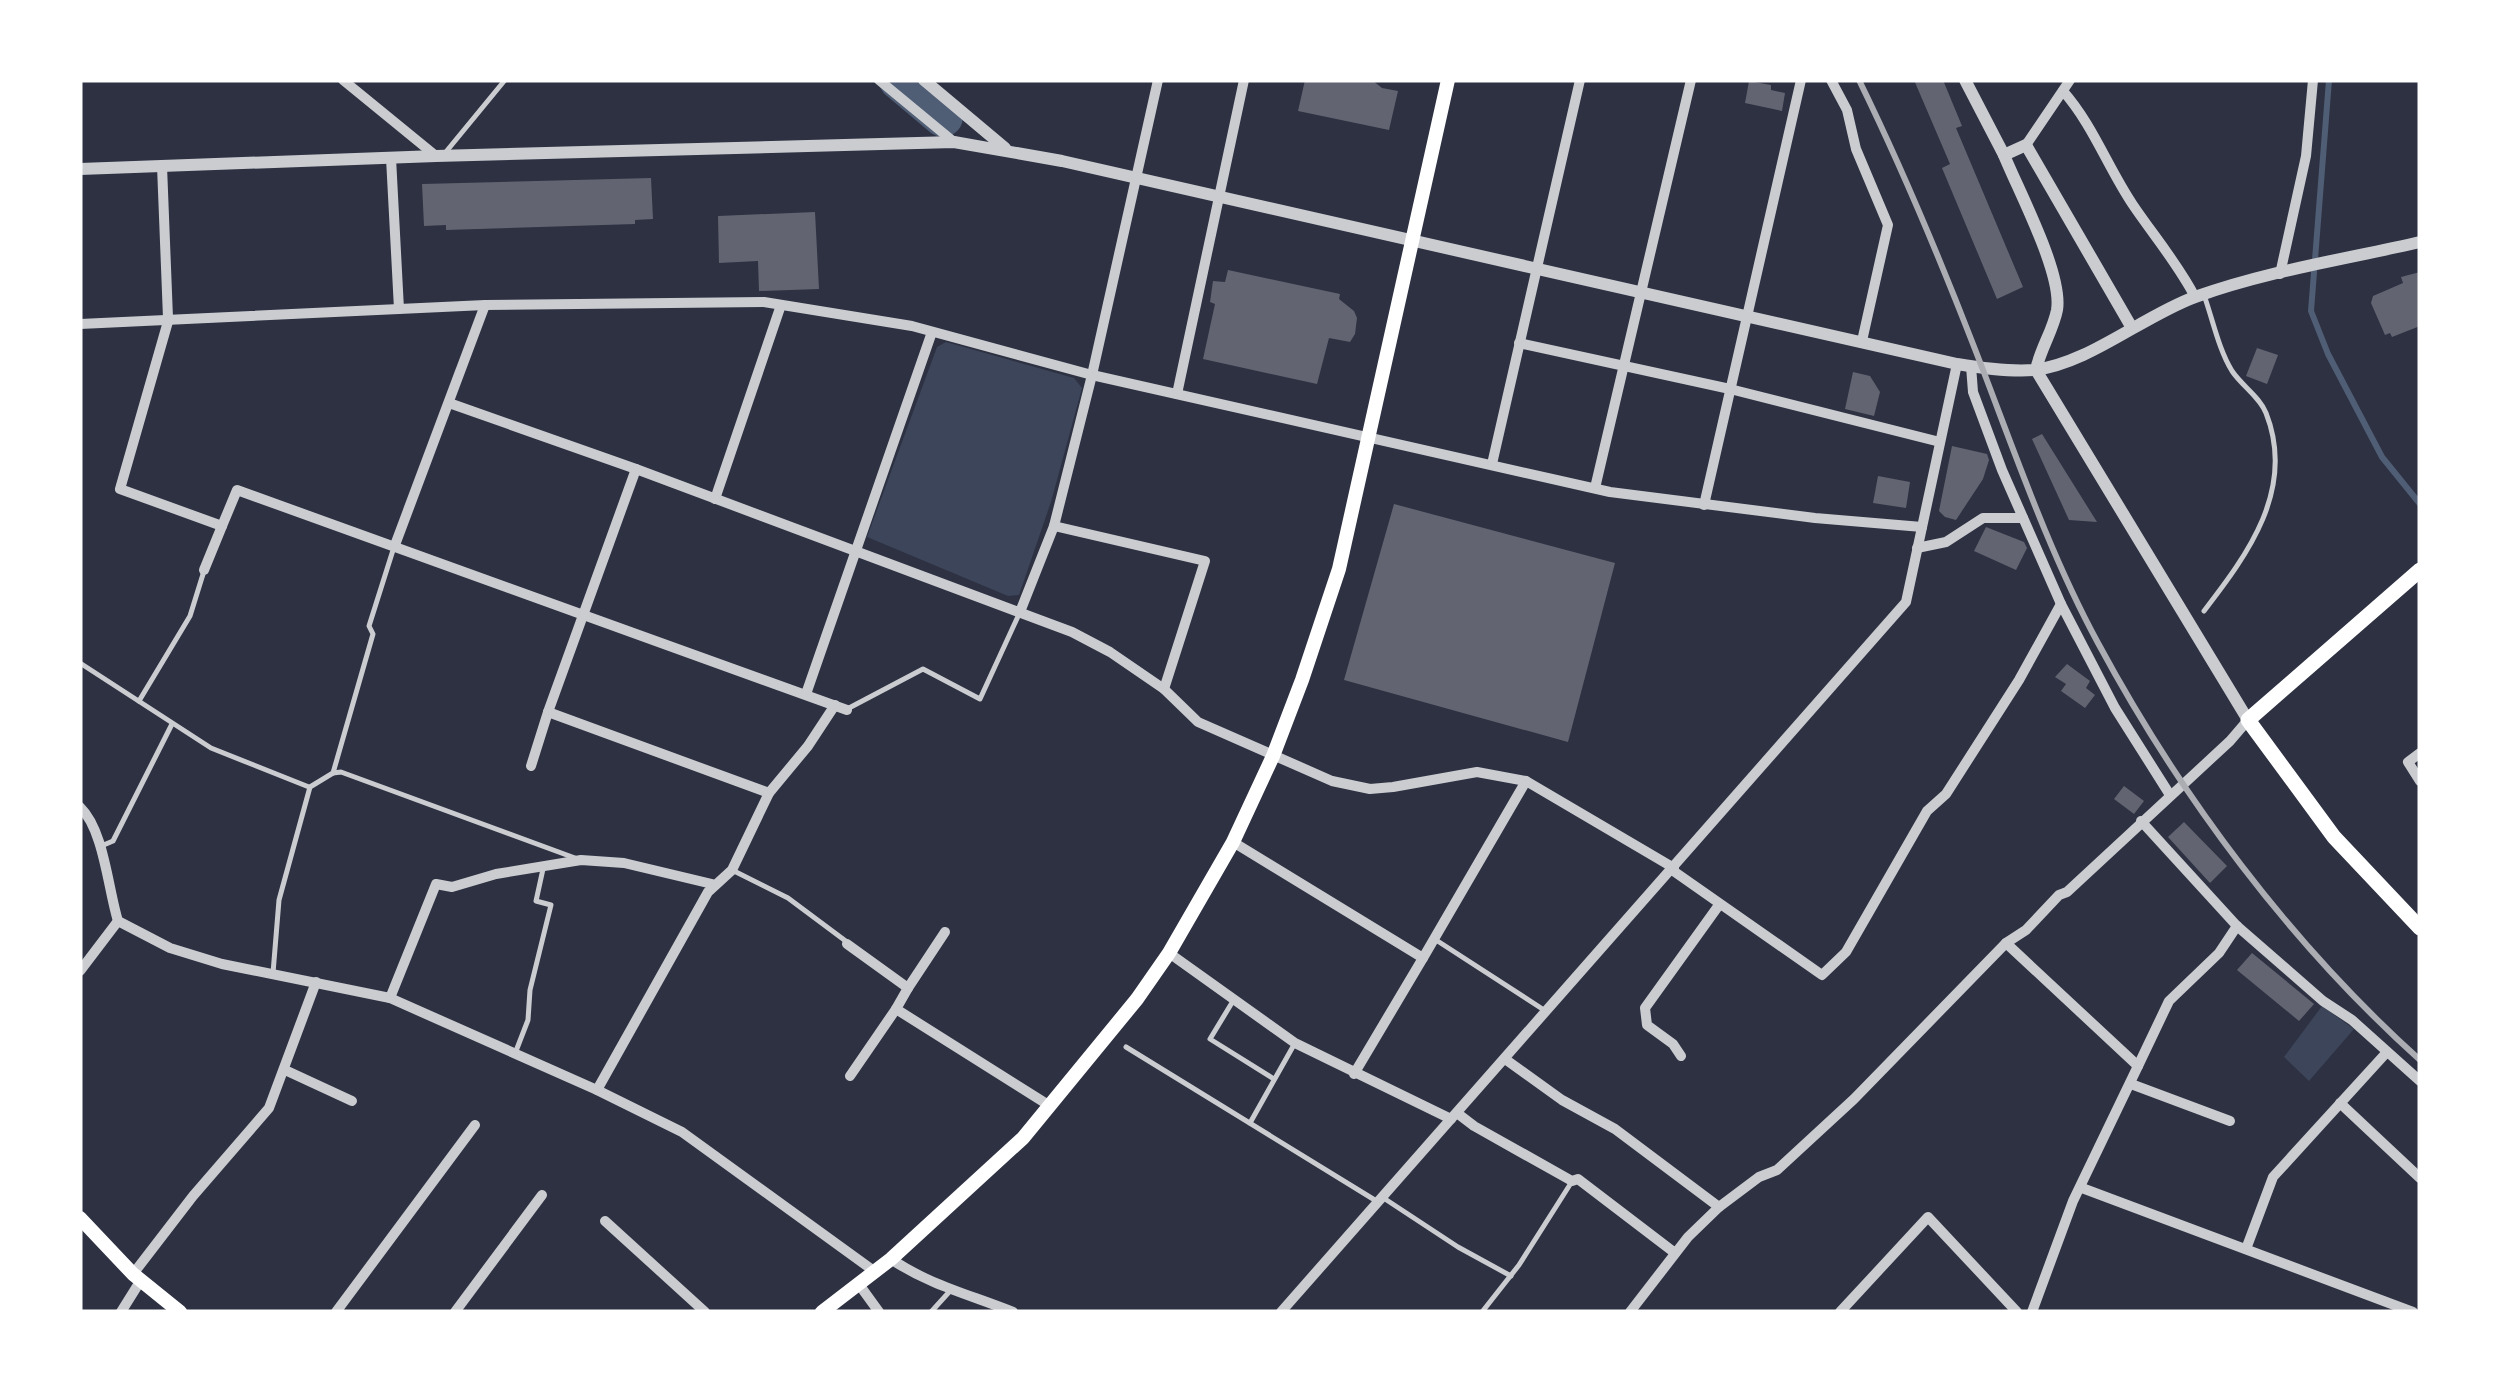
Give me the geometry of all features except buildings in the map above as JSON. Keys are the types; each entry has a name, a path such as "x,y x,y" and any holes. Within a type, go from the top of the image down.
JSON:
{"main road":[{"path":"822,1312 891,1259 1023,1138 1137,999 1169,953 1233,842 1273,756 1339,570 1448,80"},
{"path":"2420,570 2248,720 2334,837 2420,928"},
{"path":"80,1218 137,1277 180,1312"}],"street":[{"path":"878,80 954,142"},
{"path":"924,80 1007,149"},
{"path":"1020,612 1054,526 1158,80"},
{"path":"1177,394 1244,80"},
{"path":"1492,464 1580,80"},
{"path":"1596,488 1691,80"},
{"path":"1704,505 1801,80"},
{"path":"1830,80 1847,110 1856,149 1888,225 1862,341"},
{"path":"1630,1312 1675,1253 1719,1207 1790,1158 1854,1099 2006,944 2026,930 2248,720 2036,370 2039,351 2056,314 2058,285 2004,154 1964,80"},
{"path":"2004,154 2026,145 2070,80"},
{"path":"2286,272 2306,156 2314,80"},
{"path":"349,82 440,156"},
{"path":"2063,91 2081,112 2132,204 2200,295"},
{"path":"80,169 954,142 1007,149 1964,365 2036,370 2063,363 2200,295 2420,242"},
{"path":"2026,145 2132,328"},
{"path":"390,158 399,308"},
{"path":"162,166 168,318 120,489 222,526"},
{"path":"80,324 485,304 764,302 912,326 1092,375 1596,488 1704,505 1922,527"},
{"path":"394,544 485,304"},
{"path":"715,499 781,305"},
{"path":"806,694 932,332"},
{"path":"1520,343 1730,389 1940,442"},
{"path":"1281,1312 1906,602 1940,442 1964,365"},
{"path":"1964,365 2061,604 2098,679 2170,795"},
{"path":"449,403 1020,612 1110,652 1164,689 1198,722 1332,782 1370,789 1477,772 1526,781 1673,869 1822,975 1833,968 1872,910 1927,811 1946,794 2020,680 2061,604"},
{"path":"531,766 636,469"},
{"path":"204,570 237,490 841,707 768,793 732,870 712,884 597,1090"},
{"path":"1917,548 1946,542 1983,518 2023,518"},
{"path":"1054,526 1205,560 1164,689"},
{"path":"548,712 768,793"},
{"path":"2420,753 2408,762 2420,781"},
{"path":"1354,1074 1526,781"},
{"path":"80,807 88,815 99,846 118,921"},
{"path":"2141,821 2237,926 2323,1001 2352,1020 2420,1082"},
{"path":"1233,842 1423,958"},
{"path":"390,998 436,884 452,887 496,874 581,860 624,863 712,884"},
{"path":"1681,1056 1673,1044 1647,1025 1645,1008 1719,905"},
{"path":"118,921 194,956 390,998 597,1090 682,1132 874,1271"},
{"path":"80,972 118,921"},
{"path":"2032,1312 2073,1200 2169,1001 2218,953 2237,926"},
{"path":"850,1076 945,932"},
{"path":"847,944 908,988"},
{"path":"2006,944 2138,1066"},
{"path":"1169,953 1296,1043 1354,1074 1454,1116 1572,1181 1578,1179 1675,1253"},
{"path":"121,1312 137,1277 193,1196 268,1108 316,982"},
{"path":"896,1009 1050,1106"},
{"path":"2246,1249 2273,1176 2387,1052"},
{"path":"1505,1059 1562,1100 1614,1129 1719,1207"},
{"path":"285,1070 352,1100"},
{"path":"2131,1084 2230,1121"},
{"path":"2340,1103 2420,1178"},
{"path":"336,1312 475,1125"},
{"path":"2082,1188 2413,1312"},
{"path":"456,1312 542,1195"},
{"path":"1840,1312 1928,1217 2017,1312"},
{"path":"605,1221 705,1312"},
{"path":"891,1259 914,1275 950,1291 1013,1312"},
{"path":"858,1282 879,1312"}],"lane":[{"path":"440,156 506,80"},
{"path":"2200,295 2231,369 2265,410 2276,468 2274,492 2256,540 2204,611"},
{"path":"333,773 373,634 369,626 394,544"},
{"path":"139,702 190,616 204,570"},
{"path":"841,707 923,670 980,699 1020,612"},
{"path":"80,662 211,748 310,787"},
{"path":"99,846 113,841 172,724"},
{"path":"272,974 279,900 310,787 333,773 341,772 400,792 581,860"},
{"path":"514,1054 528,1020 530,990 552,904 536,900 544,866"},
{"path":"732,870 788,898 847,944"},
{"path":"1434,938 1547,1012"},
{"path":"1233,1000 1210,1040 1274,1079"},
{"path":"1250,1123 1296,1043"},
{"path":"1126,1047 1510,1276"},
{"path":"1482,1312 1572,1181"},
{"path":"932,1312 950,1291"}],"shaded area":[{"path":"946,342 1074,378 1082,388 1051,502 1019,595 1008,596 867,537 937,347"},
{"path":"2322,1006 2354,1029 2309,1081 2284,1057"}],"waterway":[{"path":"899,80 943,117"},
{"path":"2329,80 2311,311 2328,354 2382,457 2420,504"}],"railway":[{"path":"1859,80 1933,244 2062,571 2130,700 2241,865 2327,967 2420,1060"}]}
